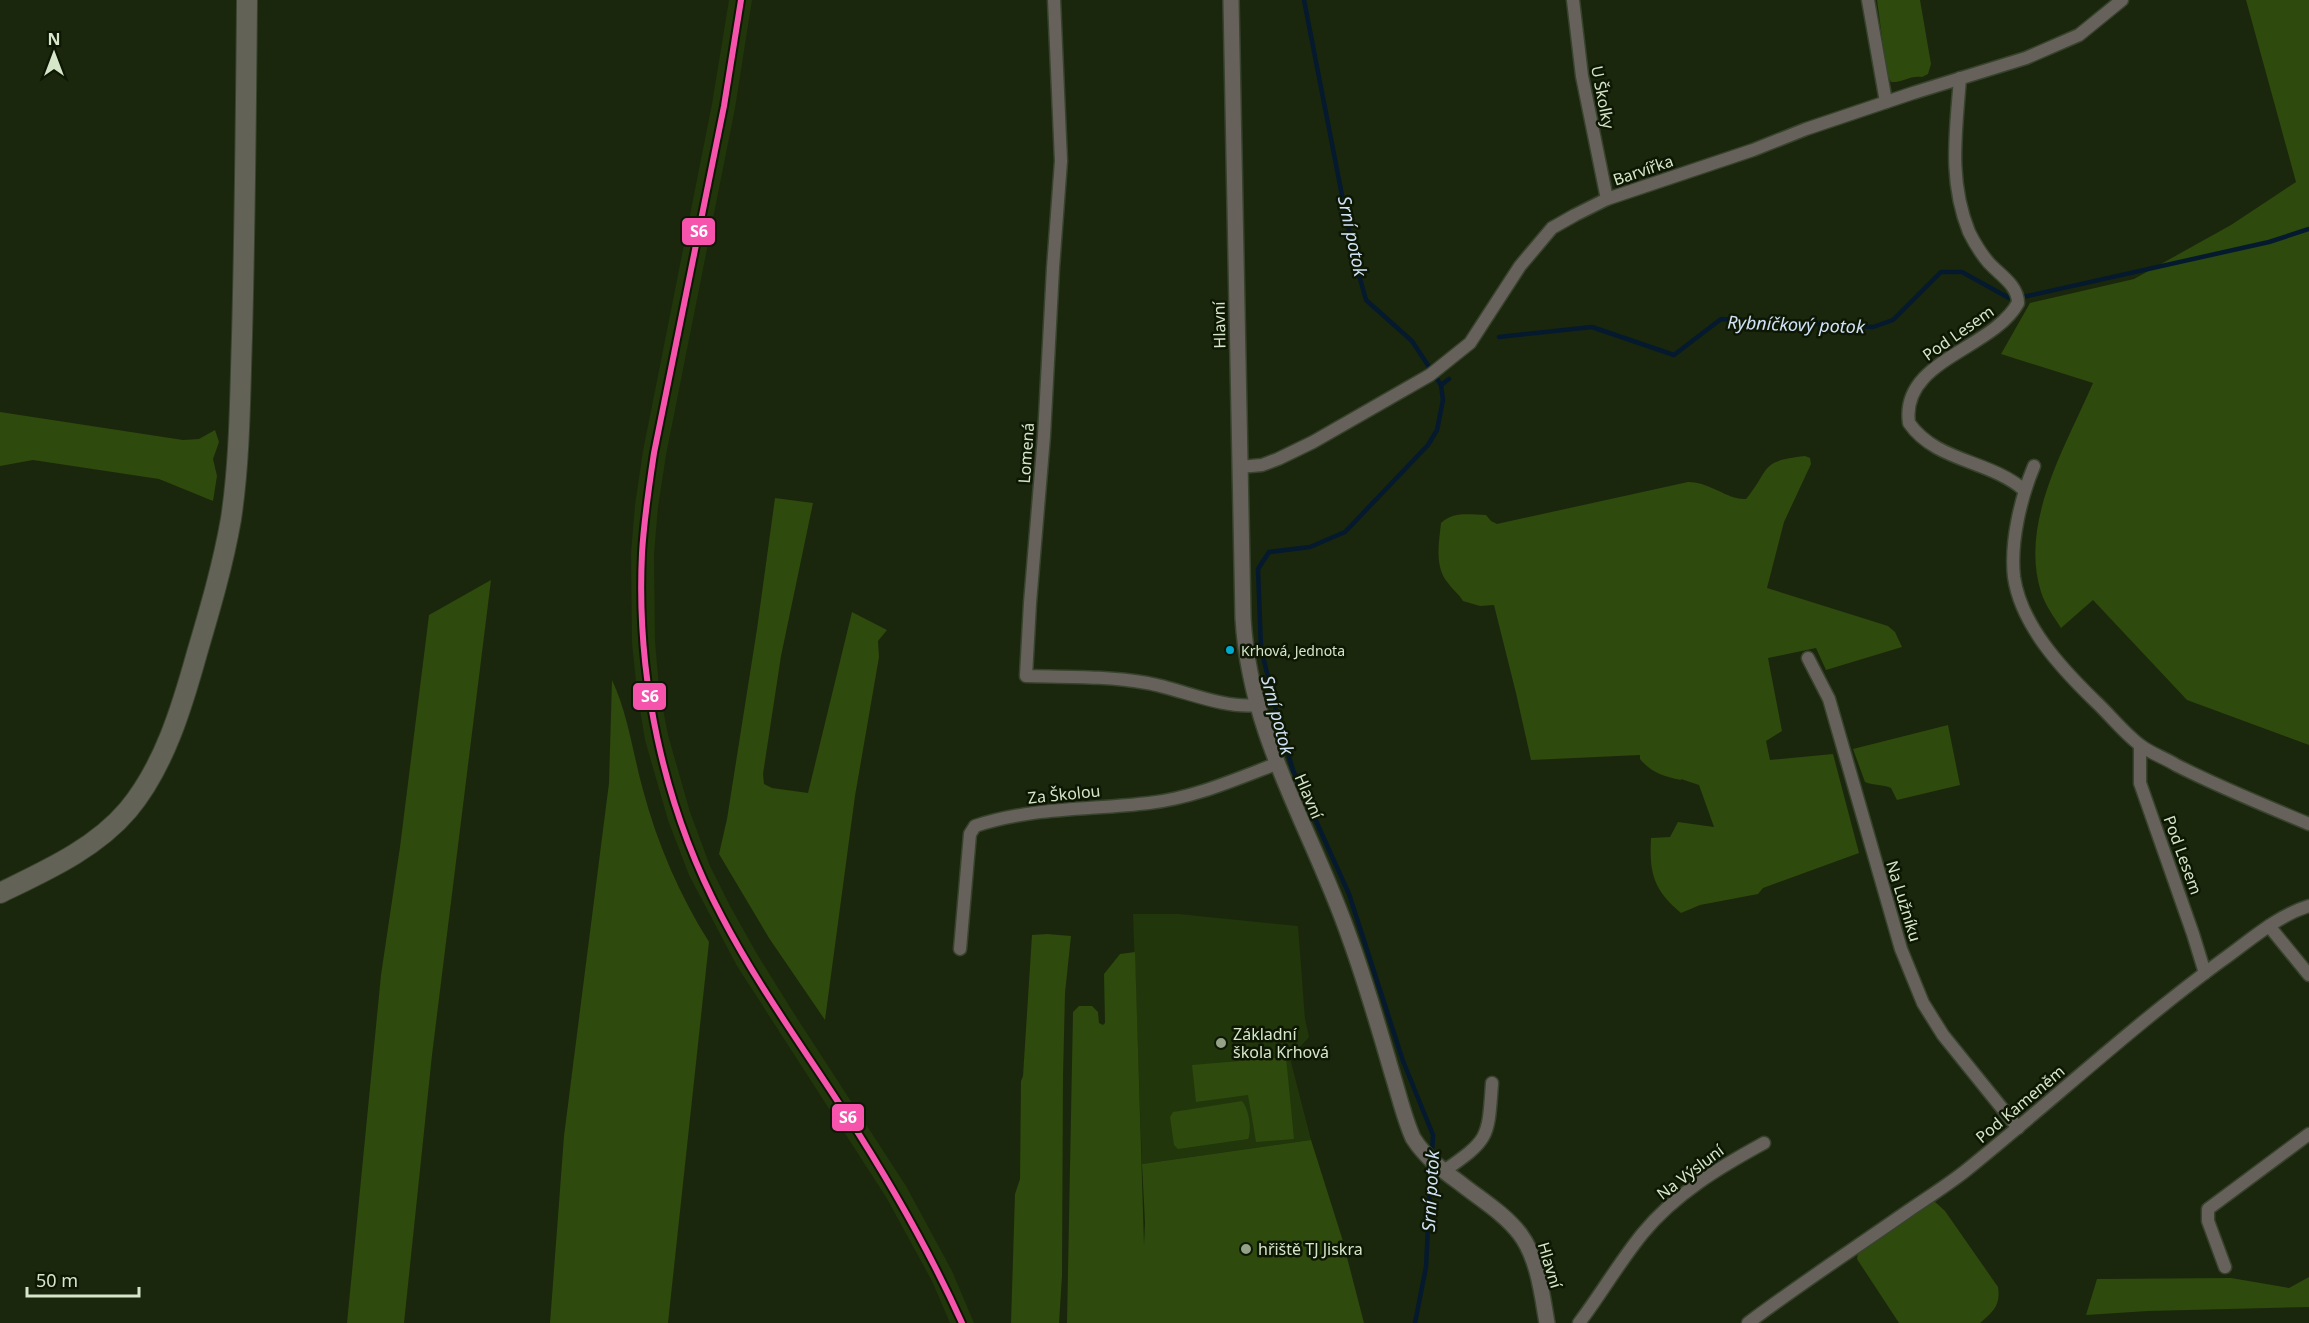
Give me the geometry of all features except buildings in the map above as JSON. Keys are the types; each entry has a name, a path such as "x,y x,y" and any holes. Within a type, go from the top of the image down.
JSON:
{"main road":[{"path":"0,893 99,838 138,798 157,766 166,744 191,676 212,601 223,559 236,470 243,298 247,0"}],"street":[{"name":"Lomená","path":"1054,0 1062,161 1026,676 1125,680 1151,684 1236,705 1256,705"},
{"name":"Hlavní","path":"1231,0 1244,639 1256,705 1276,764 1341,913 1410,1131 1421,1150 1441,1169 1501,1215 1521,1236 1537,1275 1547,1323"},
{"name":"U Školky","path":"1572,0 1582,76 1607,200"},
{"path":"1868,0 1886,102"},
{"name":"Barvířka","path":"1240,467 1256,466 1278,459 1312,442 1441,367 1470,343 1520,266 1552,228 1575,214 1607,200 1886,102 2026,58 2079,35 2122,0"},
{"name":"Pod Lesem","path":"1960,78 1954,174 1962,210 1971,235 1988,262 2014,288 2018,303 2007,318 1963,351 1942,363 1919,382 1909,405 1909,423 1916,434 1932,446 2003,475 2024,490"},
{"path":"2034,466 2024,490 2015,544 2014,577 2028,617 2048,649 2073,679 2140,746 2218,787 2309,824"},
{"name":"Na Lužníku","path":"1808,658 1829,699 1901,949 1923,1003 1943,1035 2018,1128"},
{"name":"Pod Lesem","path":"2140,746 2140,783 2205,973"},
{"name":"Za Školou","path":"960,949 970,834 975,826 1047,810 1150,803 1193,795 1276,764"},
{"name":"Pod Kameněm","path":"1748,1323 1961,1174 2119,1040 2205,973 2269,926 2309,906"},
{"path":"2269,926 2309,975"},
{"path":"1441,1169 1475,1149 1482,1141 1488,1124 1492,1083"},
{"path":"2225,1267 2208,1221 2208,1209 2309,1134"},
{"name":"Na Výsluní","path":"1579,1323 1643,1232 1679,1197 1726,1163 1764,1143"}],"shaded area":[{"path":"729,0 752,0 735,108 666,455 658,507 654,554 655,641 659,688 668,735 690,812 710,866 757,954 906,1186 952,1271 974,1323 950,1323 932,1281 886,1197 737,966 689,875 668,820 645,740 632,643 631,553 635,505 643,451 712,104"},
{"path":"1877,0 1920,0 1931,64 1928,74 1891,82 1887,74"},
{"path":"2246,0 2309,0 2309,745 2187,700 2093,600 2061,628 2041,592 2036,566 2036,539 2049,485 2093,383 2001,354 2030,303 2134,279 2231,225 2296,182"},
{"path":"0,412 183,440 199,439 215,430 219,442 213,459 217,476 213,501 159,479 33,460 0,466"},
{"path":"1805,456 1810,458 1811,464 1784,522 1767,588 1888,626 1895,632 1902,647 1826,670 1816,648 1768,658 1782,731 1766,741 1770,760 1833,754 1859,853 1763,888 1758,894 1700,905 1681,913 1665,897 1655,880 1651,862 1651,838 1670,837 1678,822 1714,827 1699,785 1658,773 1644,764 1640,755 1531,760 1494,605 1480,606 1463,601 1444,577 1439,562 1441,523 1457,515 1468,514 1486,515 1497,524 1688,482 1704,485 1732,497 1746,499 1772,464"},
{"path":"775,498 813,503 781,656 763,774 764,784 772,788 808,793 852,612 887,630 878,641 879,657 855,796 825,1020 769,938 719,854 727,819 757,629"},
{"path":"491,580 432,1055 404,1323 347,1323 381,975 400,847 429,615"},
{"path":"612,680 622,706 643,790 662,849 688,906 709,942 668,1323 550,1323 564,1136 609,783"},
{"path":"1948,725 1960,785 1897,800 1891,788 1865,782 1853,749"},
{"name":"Základní škola Krhová","path":"1133,914 1179,914 1298,926 1305,1019 1309,1037 1290,1058 1311,1140 1142,1164"},
{"path":"1032,935 1071,936 1065,993 1062,1276 1059,1323 1011,1323 1015,1194 1020,1179 1021,1081"},
{"path":"1135,952 1144,1245 1142,1164 1311,1140 1342,1238 1364,1323 1067,1323 1073,1012 1079,1006 1092,1006 1098,1012 1099,1023 1103,1025 1105,1023 1104,974 1120,954"},
{"path":"1286,1057 1294,1139 1256,1142 1248,1095 1196,1102 1192,1065"},
{"path":"1242,1101 1249,1120 1248,1139 1178,1149 1174,1145 1170,1117 1173,1112"},
{"path":"1933,1200 1945,1211 1998,1287 1999,1293 1995,1308 1980,1323 1899,1323 1857,1259 1858,1253"},
{"path":"2309,1277 2309,1307 2086,1315 2097,1279 2231,1278 2289,1288"}],"waterway":[{"name":"Srní potok","path":"1304,0 1354,257 1366,300 1412,341 1441,385 1443,400 1437,430 1428,445 1345,532 1310,547 1269,552 1258,569 1261,648 1293,770 1349,894 1403,1061 1433,1135 1432,1154"},
{"name":"Rybníčkový potok","path":"2023,297 2269,242 2309,229"},
{"name":"Rybníčkový potok","path":"1499,337 1592,327 1674,355 1721,319 1873,327 1893,320 1941,272 1962,272 2009,298"},
{"name":"Rybníčkový potok","path":"1441,385 1449,379"},
{"name":"Srní potok","path":"1415,1323 1426,1267 1431,1166"}],"transit line":[{"name":"S6","path":"741,0 724,106 654,453 647,503 642,553 641,600 649,693 669,786 701,875 736,943 766,993 878,1165 936,1269 962,1323"}],"place":[{"name":"Krhová, Jednota","path":"1230,650"},
{"name":"Základní škola Krhová","path":"1221,1043"},
{"name":"hřiště TJ Jiskra","path":"1246,1249"}]}
